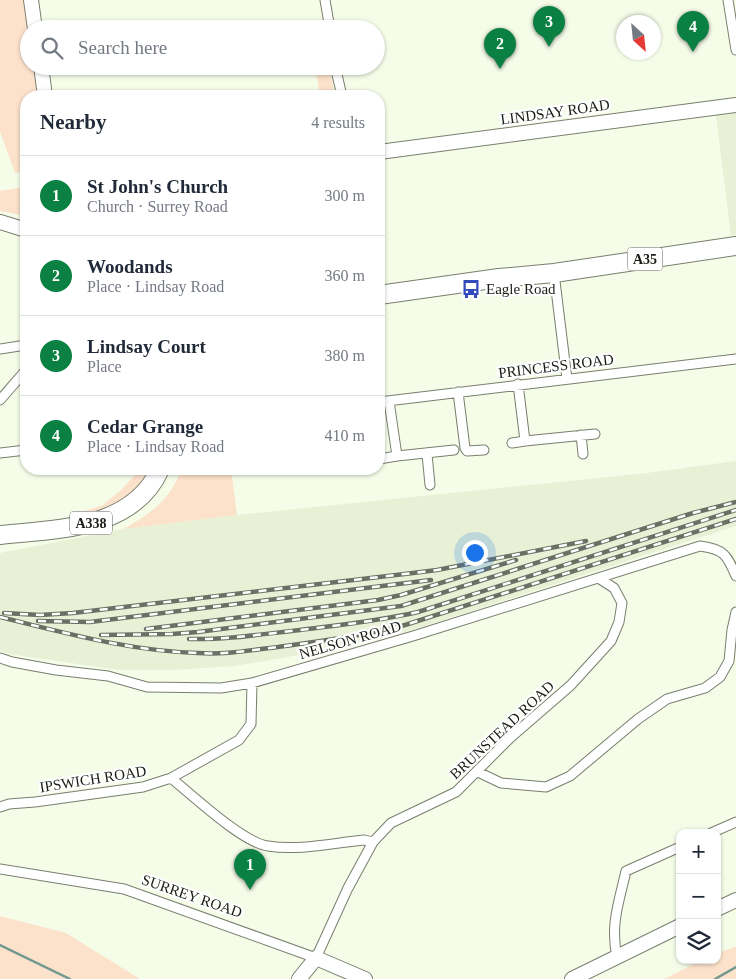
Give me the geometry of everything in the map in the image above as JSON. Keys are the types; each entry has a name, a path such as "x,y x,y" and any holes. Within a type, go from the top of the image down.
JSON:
{"highway":[{"name":"A35","path":"385,294 498,278 554,273 736,246"},
{"name":"A338","path":"0,535 81,525 109,518 140,498 157,475"}],"street":[{"path":"31,0 34,20"},
{"path":"325,0 328,20"},
{"path":"728,0 736,50"},
{"path":"42,75 44,90"},
{"path":"338,75 341,90"},
{"name":"LINDSAY ROAD","path":"385,151 736,105"},
{"path":"0,222 20,228"},
{"path":"554,273 566,379"},
{"path":"0,349 20,346"},
{"name":"PRINCESS ROAD","path":"385,401 736,359"},
{"path":"0,400 20,377"},
{"path":"518,384 525,441"},
{"path":"458,392 465,448 467,451 484,450"},
{"path":"389,401 397,456"},
{"path":"512,444 594,434"},
{"path":"581,435 583,454"},
{"path":"385,458 454,450"},
{"path":"0,453 20,451"},
{"path":"427,454 430,485"},
{"name":"NELSON ROAD","path":"0,658 56,670 108,676 147,686 221,688 252,684 600,579 700,546 714,548 728,557 736,576"},
{"name":"BRUNSTEAD ROAD","path":"316,958 348,888 373,842 391,823 456,792 511,737 571,684 611,641 620,622 622,603 614,588 600,579"},
{"path":"478,772 501,783 546,787 570,776 638,719 667,699 705,688 720,677 729,661 736,612"},
{"name":"IPSWICH ROAD","path":"0,807 9,804 143,787 171,778 240,740 251,724 252,684"},
{"path":"171,778 242,835 266,846 295,847 364,840 373,842"},
{"path":"720,829 736,822"},
{"path":"617,957 614,923 626,871 676,849"},
{"name":"SURREY ROAD","path":"0,869 124,890 316,958 366,979"},
{"path":"721,907 736,900"},
{"path":"572,979 676,928"},
{"path":"299,979 316,958"}],"shaded area":[{"path":"0,0 31,0 30,20 20,20 20,75 42,75 44,90 20,90 20,172 15,173 0,132"},
{"path":"316,75 331,75 334,90 319,90"},
{"path":"736,107 736,235 731,236 716,116 721,109"},
{"path":"20,188 20,215 0,211 0,191"},
{"path":"736,461 736,526 409,631 288,657 234,666 173,670 119,670 9,654 0,651 0,553 123,529 237,515 647,473"},
{"path":"135,475 148,475 128,499 75,522 75,514 103,505"},
{"path":"179,475 232,475 237,515 123,529 142,518 158,505 166,497"},
{"path":"0,916 66,933 140,979 0,979"},
{"path":"736,946 736,979 664,979 694,964 721,964 721,952"}],"waterway":[{"path":"0,945 70,979"},
{"path":"715,979 736,967"}],"railway":[{"path":"101,635 198,632 401,606 693,513 736,502"},
{"path":"189,639 231,638 300,630 418,612 736,510"},
{"path":"0,617 122,645 172,652 218,653 278,647 358,635 405,625 736,519"},
{"path":"4,613 40,615 73,613 413,573 586,541"},
{"path":"146,629 378,600 401,595 516,560"},
{"path":"38,621 90,622 431,580"}],"place":[{"name":"Lindsay Court","path":"549,47"},
{"name":"Cedar Grange","path":"693,52"},
{"name":"Woodands","path":"500,69"},
{"name":"Eagle Road","path":"471,289"},
{"name":"St John's Church","path":"250,890"}]}
